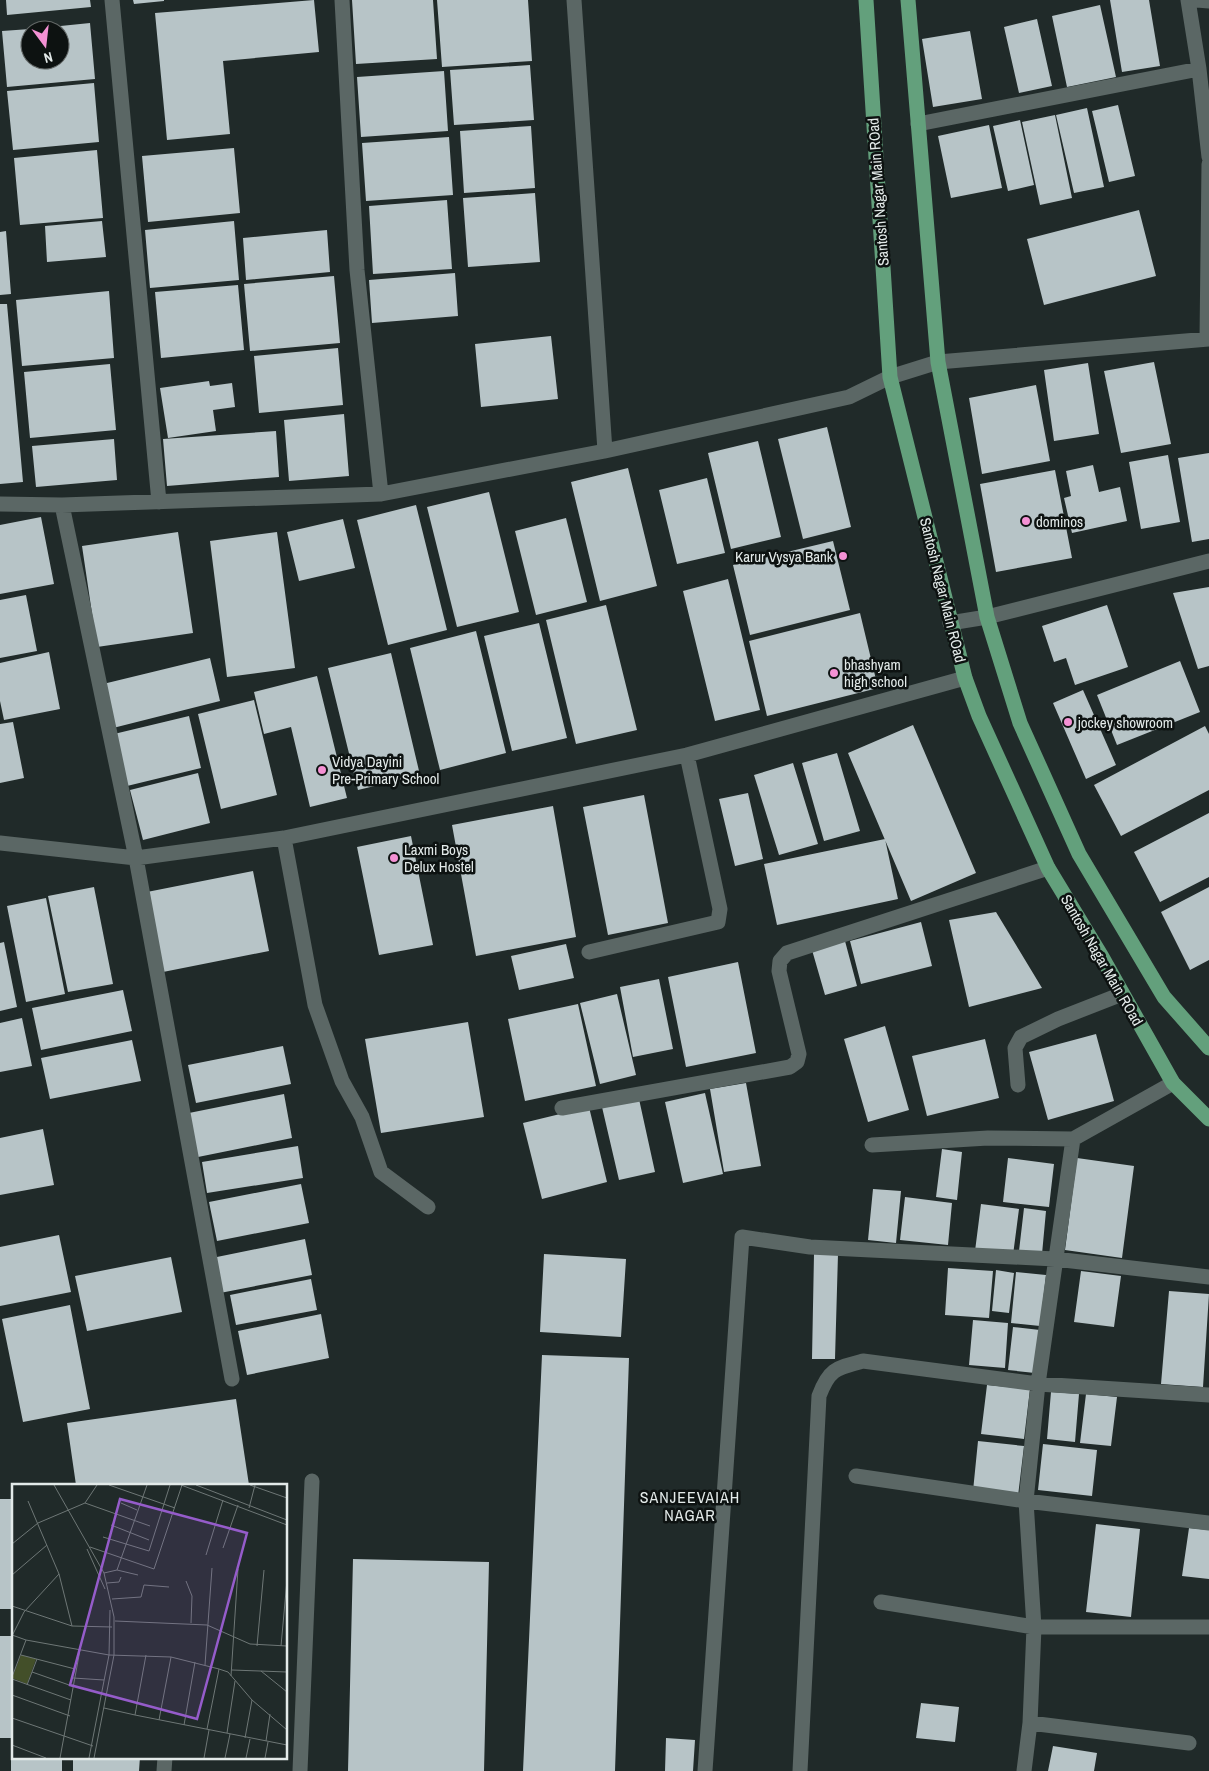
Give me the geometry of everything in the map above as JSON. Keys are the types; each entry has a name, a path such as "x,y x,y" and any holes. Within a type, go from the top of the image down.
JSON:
{"main road":[{"name":"Santosh Nagar Main ROad","path":"866,0 890,377 965,678 979,716 1048,868 1173,1083 1209,1119"},
{"path":"908,0 938,362 987,617 1020,723 1079,854 1164,997 1209,1048"}],"street":[{"path":"112,0 159,502"},
{"path":"342,0 356,270 381,494"},
{"path":"574,0 605,451"},
{"path":"1188,0 1199,69 1209,157"},
{"path":"1197,0 1209,1"},
{"path":"918,124 1199,69"},
{"path":"0,504 62,505 381,494 605,451 850,397 890,377 938,362 1208,339 1209,164"},
{"path":"62,505 136,858 232,1379"},
{"path":"950,623 987,617 1209,561"},
{"path":"0,843 136,858 284,838 688,755 965,678"},
{"path":"589,952 718,922 720,909 688,755"},
{"path":"284,838 314,1005 342,1082 362,1117 381,1172 428,1207"},
{"path":"562,1108 790,1067 797,1062 799,1054 779,971 780,961 787,953 1048,868"},
{"path":"1018,1085 1015,1048 1021,1037 1058,1019 1122,994"},
{"path":"872,1145 988,1138 1073,1139 1173,1083"},
{"path":"1024,1771 1030,1723 1034,1627 1026,1501 1038,1384 1073,1139"},
{"path":"705,1771 742,1237 810,1247 1055,1259 1209,1278"},
{"path":"800,1771 819,1396 826,1378 841,1367 863,1361 1038,1384 1209,1395"},
{"path":"856,1476 1026,1501 1209,1523"},
{"path":"300,1771 312,1481"},
{"path":"881,1602 1034,1627 1209,1627"},
{"path":"1030,1723 1189,1743"},
{"path":"164,1771 165,1758"}],"building":[{"path":"6,0 90,0 91,7 7,15"},
{"path":"133,0 164,0 164,1 134,4"},
{"path":"314,0 319,52 223,61 230,134 167,140 155,13"},
{"path":"352,0 433,0 437,59 356,64"},
{"path":"437,0 528,0 532,61 442,67"},
{"path":"1110,0 1149,0 1160,66 1122,72"},
{"path":"1100,5 1116,77 1067,87 1052,16"},
{"path":"1037,19 1052,86 1019,93 1004,27"},
{"path":"90,23 95,79 7,87 2,31 20,30 20,70 70,70 70,25"},
{"path":"970,31 982,99 933,107 922,39"},
{"path":"530,65 534,120 454,125 450,70"},
{"path":"444,71 448,131 361,137 357,77"},
{"path":"94,83 99,142 13,150 7,91"},
{"path":"1118,105 1135,176 1109,182 1092,111"},
{"path":"1087,108 1104,187 1074,193 1056,115"},
{"path":"1055,115 1072,198 1040,205 1022,122"},
{"path":"1020,120 1034,185 1008,191 993,126"},
{"path":"989,125 1002,188 951,198 938,136"},
{"path":"531,126 535,188 464,193 460,131"},
{"path":"449,137 453,195 366,201 362,143"},
{"path":"234,148 240,213 148,222 142,156"},
{"path":"97,150 103,218 20,225 14,158"},
{"path":"535,193 540,262 468,267 463,198"},
{"path":"447,200 452,269 373,274 369,206"},
{"path":"1139,210 1156,276 1044,305 1027,239"},
{"path":"102,221 106,257 47,262 45,226"},
{"path":"234,221 239,280 150,288 145,230"},
{"path":"327,230 330,272 246,280 243,238"},
{"path":"6,231 11,294 0,295 0,232"},
{"path":"455,273 458,316 372,323 369,280"},
{"path":"334,276 340,343 250,351 244,284"},
{"path":"238,285 244,350 161,358 155,292"},
{"path":"109,291 114,358 22,366 16,300"},
{"path":"0,304 7,304 23,482 0,484"},
{"path":"551,336 558,399 481,407 475,344"},
{"path":"338,348 343,405 259,413 254,356"},
{"path":"1154,362 1171,444 1121,453 1104,371"},
{"path":"1088,363 1099,434 1054,441 1044,370"},
{"path":"110,364 116,430 30,438 24,372"},
{"path":"209,381 210,386 232,383 235,407 213,410 216,431 168,438 160,388"},
{"path":"1036,385 1050,461 982,474 969,398"},
{"path":"344,414 349,476 289,481 284,420"},
{"path":"827,427 851,527 803,539 778,439"},
{"path":"276,431 279,477 167,486 163,439"},
{"path":"114,439 117,480 36,487 32,446"},
{"path":"758,441 781,537 731,549 708,453"},
{"path":"1209,453 1209,539 1192,542 1178,458"},
{"path":"1168,455 1180,522 1141,529 1129,462"},
{"path":"1093,465 1099,492 1120,487 1127,521 1072,533 1064,498 1071,496 1066,471"},
{"path":"628,468 657,586 600,601 571,482"},
{"name":"dominos","path":"1055,470 1072,558 996,572 980,484"},
{"path":"707,478 725,553 677,564 659,490"},
{"path":"489,492 519,612 457,627 427,507"},
{"path":"416,505 447,630 388,645 357,520"},
{"path":"41,517 54,584 0,594 0,525"},
{"path":"566,518 587,602 536,615 515,531"},
{"path":"343,519 355,568 299,581 287,532"},
{"path":"178,532 193,633 97,647 82,546"},
{"path":"277,532 295,668 227,677 210,541"},
{"path":"833,541 850,610 750,635 733,565"},
{"path":"728,579 760,710 715,721 683,591"},
{"path":"1209,587 1209,666 1198,669 1173,593"},
{"path":"26,595 37,651 0,658 0,600"},
{"path":"606,605 637,730 576,744 546,620"},
{"path":"1107,605 1128,667 1075,685 1066,658 1054,662 1042,626"},
{"path":"860,613 878,688 767,716 749,641"},
{"path":"539,623 567,738 512,751 484,636"},
{"path":"476,631 506,753 440,770 410,648"},
{"path":"49,652 60,709 4,720 0,701 0,663"},
{"path":"391,653 420,775 358,790 328,668"},
{"path":"210,658 220,701 113,728 103,684"},
{"path":"1180,661 1200,712 1117,745 1097,695"},
{"path":"317,676 347,798 310,807 291,727 264,734 254,692"},
{"path":"1083,690 1116,765 1086,779 1053,703"},
{"path":"254,700 277,795 221,809 198,714"},
{"path":"189,716 201,768 127,786 114,734"},
{"path":"13,722 24,778 0,783 0,724"},
{"path":"913,725 976,873 911,901 848,753"},
{"path":"1205,726 1209,734 1209,790 1121,836 1094,785"},
{"path":"837,753 860,831 824,841 802,763"},
{"path":"793,763 818,844 779,855 754,775"},
{"path":"198,773 210,823 143,840 130,790"},
{"path":"748,793 763,859 735,866 719,799"},
{"path":"644,795 668,923 608,935 583,807"},
{"path":"553,806 576,937 476,956 452,825"},
{"path":"1209,813 1209,877 1160,902 1134,852"},
{"path":"411,836 433,945 379,955 357,847"},
{"path":"885,839 898,899 777,925 764,864"},
{"path":"253,871 269,951 163,972 147,892"},
{"path":"94,887 113,984 68,992 48,896"},
{"path":"1209,887 1209,960 1190,970 1161,912"},
{"path":"46,898 65,994 26,1002 7,906"},
{"path":"996,912 1042,988 969,1007 949,920"},
{"path":"921,922 932,966 861,984 850,941"},
{"path":"845,941 857,986 825,995 812,950"},
{"path":"4,942 17,1007 0,1011 0,943"},
{"path":"566,944 574,978 519,990 511,956"},
{"path":"738,962 756,1053 686,1067 668,977"},
{"path":"659,979 673,1049 633,1057 620,987"},
{"path":"123,990 132,1031 41,1050 32,1008"},
{"path":"617,994 636,1075 600,1084 580,1003"},
{"path":"578,1004 596,1086 525,1101 508,1019"},
{"path":"22,1018 32,1066 0,1072 0,1023"},
{"path":"468,1022 484,1117 381,1133 365,1039"},
{"path":"885,1026 909,1110 868,1122 844,1039"},
{"path":"1096,1034 1114,1101 1048,1120 1029,1052"},
{"path":"985,1039 999,1098 927,1116 912,1056"},
{"path":"132,1040 141,1081 50,1099 41,1058"},
{"path":"283,1046 291,1084 196,1103 188,1065"},
{"path":"746,1083 761,1166 724,1172 710,1089"},
{"path":"705,1093 723,1174 683,1183 665,1102"},
{"path":"284,1094 292,1138 198,1157 189,1113"},
{"path":"639,1099 655,1172 619,1180 602,1107"},
{"path":"589,1107 607,1182 542,1199 523,1123"},
{"path":"43,1129 54,1185 0,1195 0,1138"},
{"path":"298,1146 303,1178 207,1193 202,1162"},
{"path":"942,1149 962,1152 957,1200 936,1197"},
{"path":"1008,1158 1054,1164 1049,1207 1003,1202"},
{"path":"1077,1158 1134,1166 1122,1258 1065,1250"},
{"path":"301,1184 309,1223 217,1241 209,1202"},
{"path":"873,1189 901,1191 896,1243 868,1240"},
{"path":"905,1197 952,1203 948,1245 900,1240"},
{"path":"981,1204 1019,1209 1013,1255 975,1251"},
{"path":"1024,1208 1046,1211 1042,1254 1019,1251"},
{"path":"59,1235 71,1292 0,1306 0,1247"},
{"path":"305,1239 312,1275 220,1293 212,1258"},
{"path":"544,1254 626,1259 621,1337 540,1332"},
{"path":"814,1254 838,1254 835,1359 812,1359"},
{"path":"171,1257 182,1312 87,1331 75,1276"},
{"path":"948,1268 993,1271 989,1318 945,1315"},
{"path":"996,1270 1014,1273 1009,1313 992,1311"},
{"path":"1081,1271 1121,1276 1114,1327 1074,1322"},
{"path":"1016,1272 1046,1275 1040,1326 1011,1323"},
{"path":"311,1279 317,1310 236,1325 230,1295"},
{"path":"1169,1291 1209,1294 1203,1387 1161,1384"},
{"path":"70,1305 90,1409 23,1422 2,1319"},
{"path":"321,1314 329,1358 247,1375 238,1331"},
{"path":"973,1320 1008,1323 1005,1368 969,1365"},
{"path":"1013,1327 1040,1330 1035,1373 1008,1370"},
{"path":"542,1355 629,1358 615,1771 523,1771"},
{"path":"987,1385 1030,1389 1024,1439 981,1434"},
{"path":"1051,1392 1079,1394 1075,1442 1047,1439"},
{"path":"1086,1394 1117,1397 1111,1446 1080,1443"},
{"path":"236,1399 249,1484 76,1484 67,1423"},
{"path":"978,1441 1024,1446 1018,1496 973,1491"},
{"path":"1043,1444 1097,1450 1092,1496 1038,1490"},
{"path":"0,1499 12,1499 12,1609 0,1609"},
{"path":"1096,1524 1140,1529 1131,1617 1086,1612"},
{"path":"1189,1528 1209,1530 1209,1579 1182,1576"},
{"path":"353,1559 489,1562 484,1771 348,1771"},
{"path":"0,1636 12,1636 12,1738 0,1738"},
{"path":"921,1703 959,1707 955,1742 916,1738"},
{"path":"666,1738 695,1740 693,1771 665,1771"},
{"path":"1053,1746 1097,1753 1094,1771 1048,1771"},
{"path":"11,1752 12,1758 62,1758 62,1771 11,1771"},
{"path":"73,1758 140,1758 139,1771 73,1771"}],"place":[{"name":"dominos","path":"1026,521"},
{"name":"Karur Vysya Bank","path":"843,556"},
{"name":"bhashyam high school","path":"834,673"},
{"name":"jockey showroom","path":"1068,722"},
{"name":"Vidya Dayini Pre-Primary School","path":"322,770"},
{"name":"Laxmi Boys Delux Hostel","path":"394,858"}],"district":[{"name":"SANJEEVAIAH NAGAR","path":"690,1506"}]}
